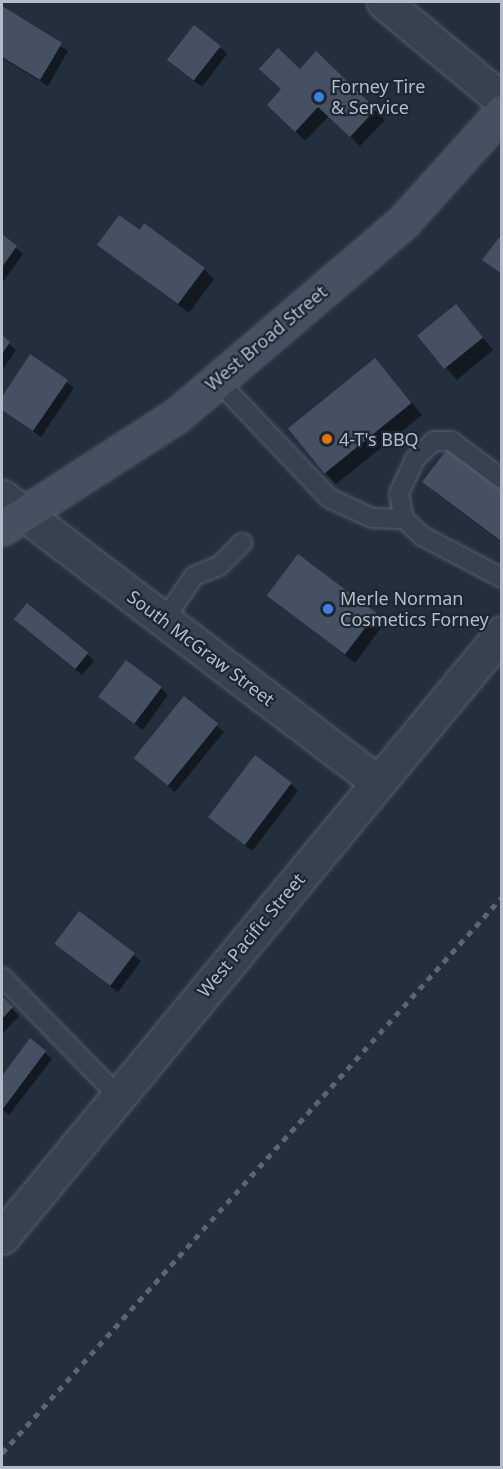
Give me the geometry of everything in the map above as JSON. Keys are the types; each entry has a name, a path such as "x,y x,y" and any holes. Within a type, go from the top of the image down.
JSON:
{"main road":[{"name":"West Broad Street","path":"9,513 176,416 403,222 501,112"}],"street":[{"path":"384,2 501,100"},
{"name":"South McGraw Street","path":"9,513 164,620 378,782"},
{"name":"West Pacific Street","path":"2,1237 501,633"}],"lane":[{"path":"217,380 328,498 372,518 404,519"},
{"path":"501,479 451,441 434,441 404,480 399,495 404,519 422,536 501,578"},
{"path":"164,620 194,576 219,566 242,543"},
{"path":"2,977 118,1096"}],"building":[{"path":"2,6 62,43 40,80 2,57"},
{"path":"194,25 221,46 194,81 167,60"},
{"name":"Forney Tire & Service","path":"278,48 300,69 316,51 376,109 350,137 318,107 295,132 267,105 281,89 259,69"},
{"path":"119,215 140,230 144,223 205,268 178,304 97,245"},
{"path":"2,234 17,246 2,267"},
{"path":"502,234 502,274 482,260"},
{"path":"456,304 483,337 444,369 417,335"},
{"path":"2,335 10,342 2,354"},
{"path":"30,354 68,380 33,431 2,410 2,397"},
{"path":"375,358 412,403 324,474 288,428"},
{"path":"449,447 502,487 502,542 422,482"},
{"path":"298,554 376,613 345,655 267,596"},
{"path":"27,603 88,653 75,669 14,619"},
{"path":"126,660 162,687 134,724 98,697"},
{"path":"184,696 218,724 168,786 134,758"},
{"path":"255,755 292,783 245,845 208,817"},
{"path":"79,911 135,953 110,986 54,944"},
{"path":"2,996 13,1007 2,1019"},
{"path":"30,1038 46,1051 2,1110 2,1076"}],"railway":[{"path":"2,1453 502,897"}],"place":[{"name":"Forney Tire & Service","path":"319,97"},
{"name":"4-T's BBQ","path":"327,439"},
{"name":"Merle Norman Cosmetics Forney","path":"328,609"}]}
